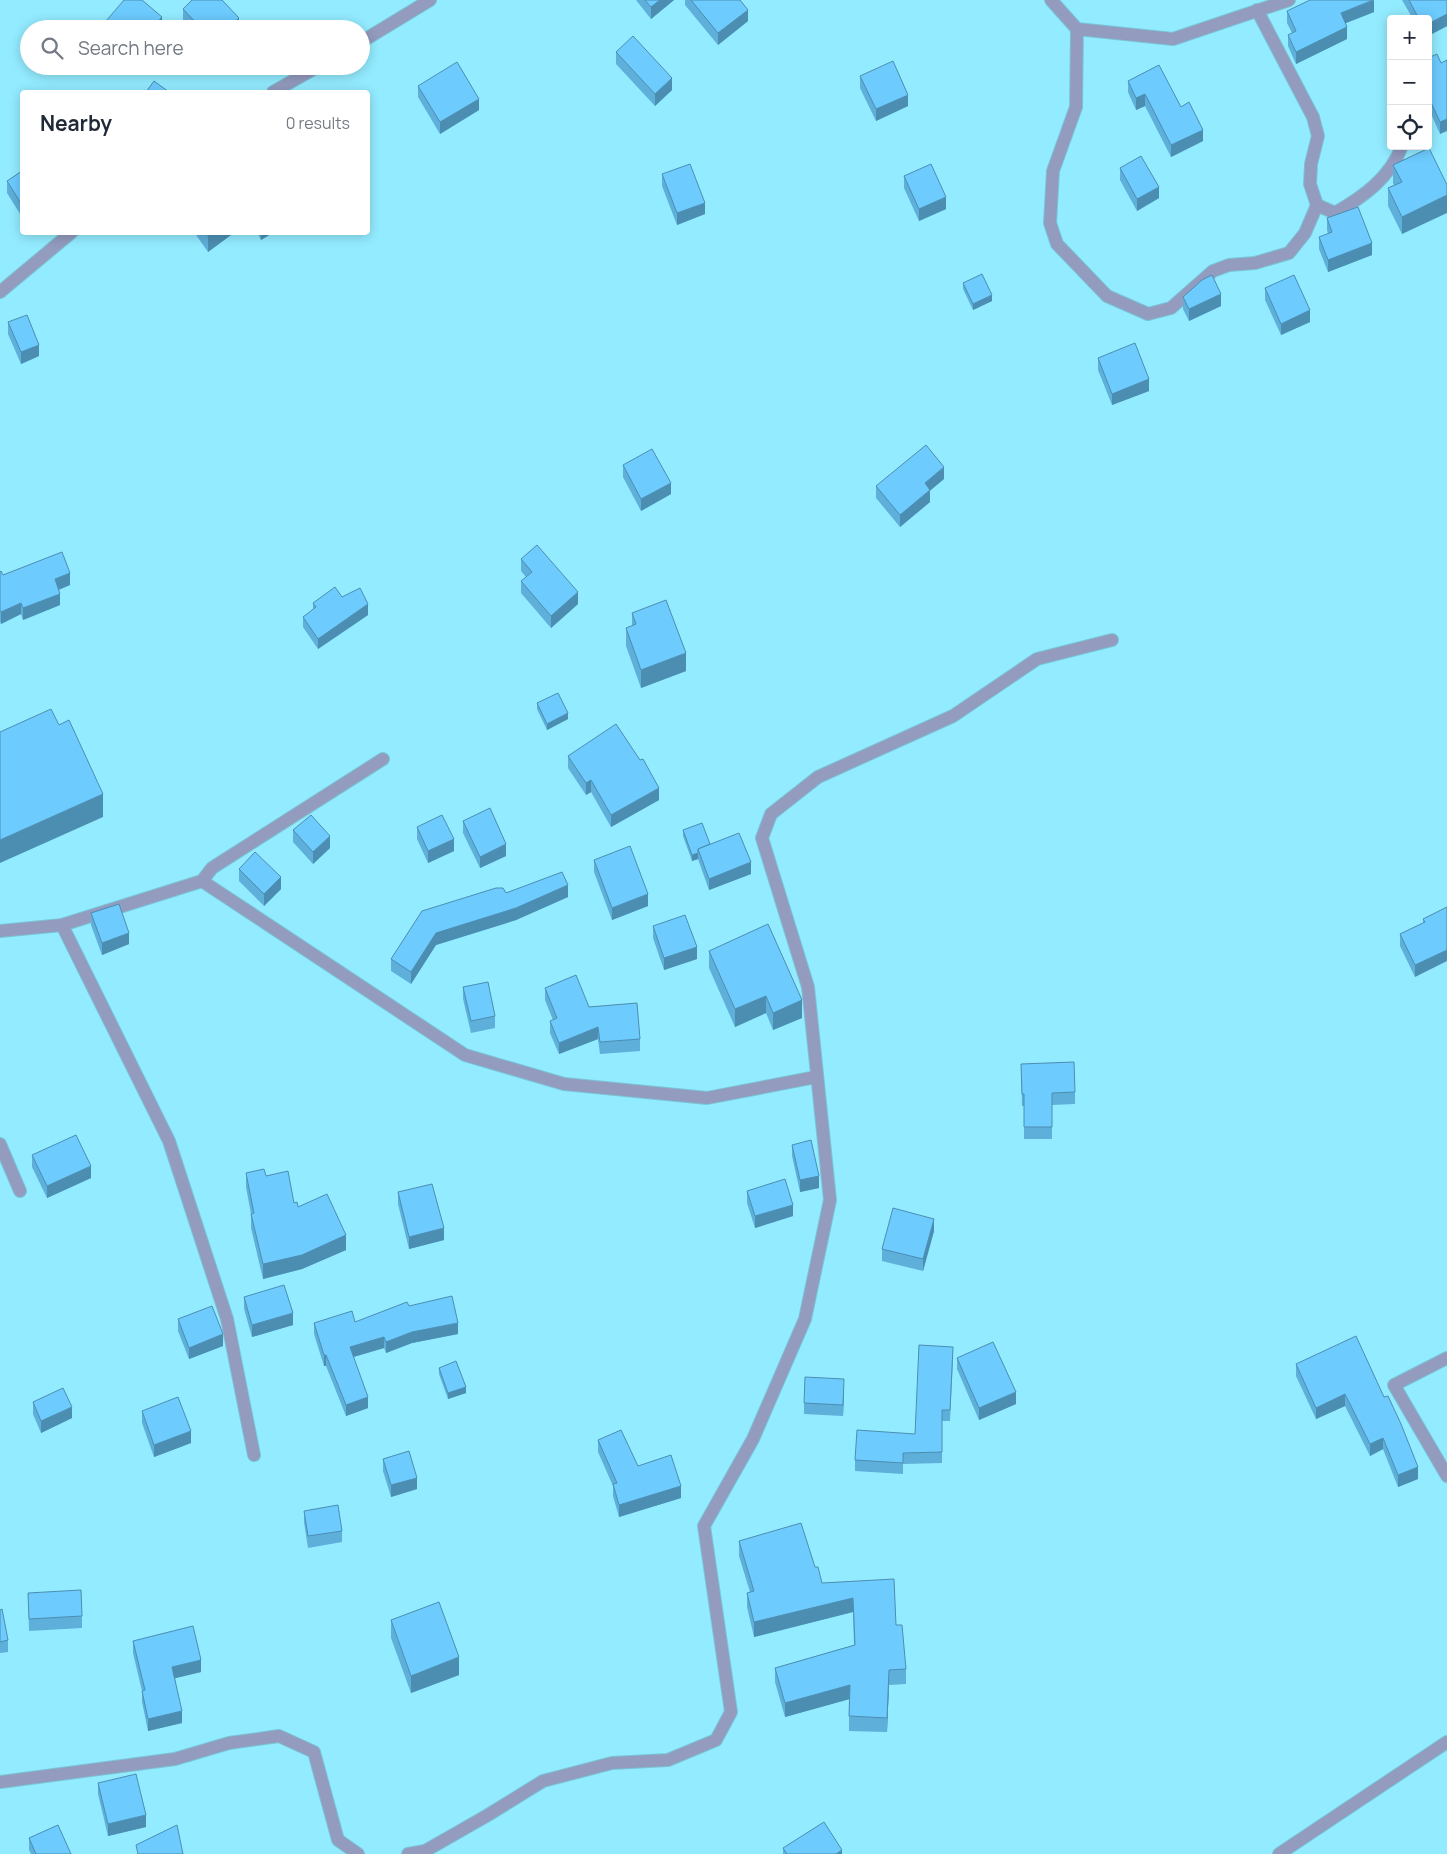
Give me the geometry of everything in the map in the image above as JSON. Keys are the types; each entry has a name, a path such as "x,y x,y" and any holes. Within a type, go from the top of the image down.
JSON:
{"street":[{"path":"370,37 430,0"},
{"path":"1051,0 1077,29 1173,39 1289,0"},
{"path":"1077,29 1076,107 1053,171 1050,223 1057,244 1107,296 1148,314 1170,308 1213,270 1230,265 1255,263 1289,253 1305,233 1317,205 1310,184 1311,164 1318,136 1313,117 1257,10"},
{"path":"277,90 303,75"},
{"path":"1317,205 1335,213 1360,199 1381,180 1400,150"},
{"path":"0,292 68,235"},
{"path":"408,1854 425,1850 488,1815 542,1781 612,1763 668,1760 716,1740 731,1712 704,1526 753,1440 805,1319 830,1200 808,987 762,838 772,814 818,777 953,716 1037,659 1112,640"},
{"path":"0,931 62,925 202,881 212,868 383,759"},
{"path":"202,881 466,1055 564,1084 707,1098 816,1077"},
{"path":"62,925 170,1141 226,1319 254,1455"},
{"path":"0,1144 20,1191"},
{"path":"1447,1358 1394,1385 1447,1476"},
{"path":"0,1782 175,1759 229,1743 279,1736 314,1752 338,1840 358,1854"},
{"path":"1279,1854 1447,1742"}],"building":[{"path":"124,0 142,0 162,17 159,20 107,20"},
{"path":"192,0 222,0 239,18 237,20 193,20 183,9"},
{"path":"645,0 660,0 651,7"},
{"path":"691,0 740,0 748,10 718,33"},
{"path":"1310,0 1373,0 1341,13 1347,27 1296,52 1288,35 1296,31 1287,11"},
{"path":"1409,0 1447,0 1447,14 1432,22 1432,15 1417,15"},
{"path":"633,36 672,78 655,94 616,52"},
{"path":"1437,54 1441,63 1447,60 1447,119 1440,122 1432,105 1432,56"},
{"path":"893,61 908,95 876,109 860,76"},
{"path":"457,62 479,99 440,122 418,86"},
{"path":"1159,65 1181,107 1189,102 1203,130 1171,145 1145,94 1136,98 1128,81"},
{"path":"154,81 166,90 147,90"},
{"path":"1425,150 1430,150 1447,185 1447,195 1402,217 1388,188 1402,182 1393,165"},
{"path":"1141,156 1159,187 1137,199 1120,168"},
{"path":"690,164 705,203 677,213 662,174"},
{"path":"931,164 946,197 919,209 904,176"},
{"path":"20,172 20,202 7,181"},
{"path":"1358,207 1372,243 1328,260 1319,237 1332,232 1327,218"},
{"path":"982,274 992,295 973,304 963,283"},
{"path":"1212,275 1221,294 1189,309 1183,297 1202,280"},
{"path":"1294,275 1310,310 1281,324 1265,288"},
{"path":"27,315 39,345 21,352 8,322"},
{"path":"1135,343 1149,379 1112,394 1098,358"},
{"path":"926,445 944,467 925,483 930,490 900,515 876,486"},
{"path":"652,449 671,483 641,499 623,465"},
{"path":"537,545 578,592 551,616 521,581 532,572 521,559"},
{"path":"62,552 70,573 55,579 60,594 23,608 21,603 1,612 1,571 3,575"},
{"path":"335,587 342,597 360,588 368,604 318,639 303,617 316,607 313,603"},
{"path":"666,600 686,653 641,670 626,628 636,624 632,613"},
{"path":"558,693 568,713 547,724 537,703"},
{"path":"51,709 59,725 69,720 103,794 0,840 0,732"},
{"path":"616,724 640,760 643,759 659,788 611,815 591,780 586,783 568,756"},
{"path":"490,808 506,844 480,857 463,821"},
{"path":"311,815 330,836 313,852 293,830"},
{"path":"442,815 454,839 428,851 417,827"},
{"path":"702,823 710,844 698,849 698,853 692,855 683,830"},
{"path":"739,833 751,862 709,879 698,849"},
{"path":"630,846 648,894 612,908 594,860"},
{"path":"255,852 281,877 264,894 239,869"},
{"path":"562,872 568,885 516,908 436,933 411,972 391,959 422,911 496,888 503,888 506,893"},
{"path":"119,904 129,933 102,943 91,913"},
{"path":"1447,907 1447,950 1415,965 1400,934 1425,922 1423,919"},
{"path":"685,915 697,947 664,958 653,926"},
{"path":"768,924 802,1000 773,1013 766,996 735,1009 709,951"},
{"path":"576,975 589,1007 637,1003 640,1039 600,1042 598,1027 559,1043 550,1021 557,1018 545,988"},
{"path":"488,982 495,1016 471,1021 463,987"},
{"path":"1074,1062 1075,1092 1052,1093 1052,1127 1024,1127 1024,1094 1022,1094 1021,1064"},
{"path":"76,1135 91,1166 47,1186 32,1155"},
{"path":"811,1140 819,1176 800,1180 792,1145"},
{"path":"264,1169 266,1176 288,1171 294,1203 297,1202 298,1207 327,1194 346,1235 302,1255 263,1264 251,1214 254,1213 246,1173"},
{"path":"785,1179 793,1205 755,1216 747,1191"},
{"path":"432,1184 444,1228 409,1237 398,1192"},
{"path":"893,1208 934,1219 923,1259 882,1249"},
{"path":"284,1285 293,1313 252,1325 244,1297"},
{"path":"452,1296 458,1323 412,1332 386,1342 384,1337 350,1347 368,1397 346,1405 326,1355 324,1355 314,1323 352,1311 355,1322 407,1302 409,1306"},
{"path":"212,1306 223,1334 189,1348 178,1319"},
{"path":"1356,1336 1384,1397 1388,1396 1418,1467 1398,1475 1383,1438 1370,1444 1345,1394 1316,1408 1296,1364"},
{"path":"993,1342 1016,1392 979,1408 957,1358"},
{"path":"919,1345 953,1347 950,1410 942,1410 942,1452 903,1453 903,1463 855,1460 857,1430 915,1434"},
{"path":"456,1361 466,1387 448,1393 439,1368"},
{"path":"805,1377 844,1379 843,1405 804,1403"},
{"path":"63,1388 72,1407 41,1421 33,1402"},
{"path":"178,1397 191,1431 154,1445 142,1411"},
{"path":"621,1430 638,1466 671,1455 681,1486 619,1505 613,1484 617,1483 598,1440"},
{"path":"409,1451 417,1478 391,1485 383,1459"},
{"path":"338,1505 342,1531 308,1536 304,1511"},
{"path":"801,1523 815,1567 818,1567 822,1583 894,1579 896,1625 902,1625 906,1669 889,1670 887,1718 849,1716 850,1685 785,1703 775,1668 855,1645 853,1598 754,1622 747,1593 754,1591 739,1541"},
{"path":"81,1590 82,1616 29,1619 28,1593"},
{"path":"439,1602 459,1657 411,1676 391,1620"},
{"path":"2,1609 8,1640 0,1642 0,1610"},
{"path":"193,1626 201,1660 172,1667 182,1711 148,1719 142,1691 145,1690 133,1641"},
{"path":"136,1774 146,1815 108,1824 98,1783"},
{"path":"824,1822 842,1850 836,1854 787,1854 783,1848"},
{"path":"58,1825 71,1854 36,1854 29,1838"},
{"path":"177,1825 183,1854 138,1854 136,1845"}]}
